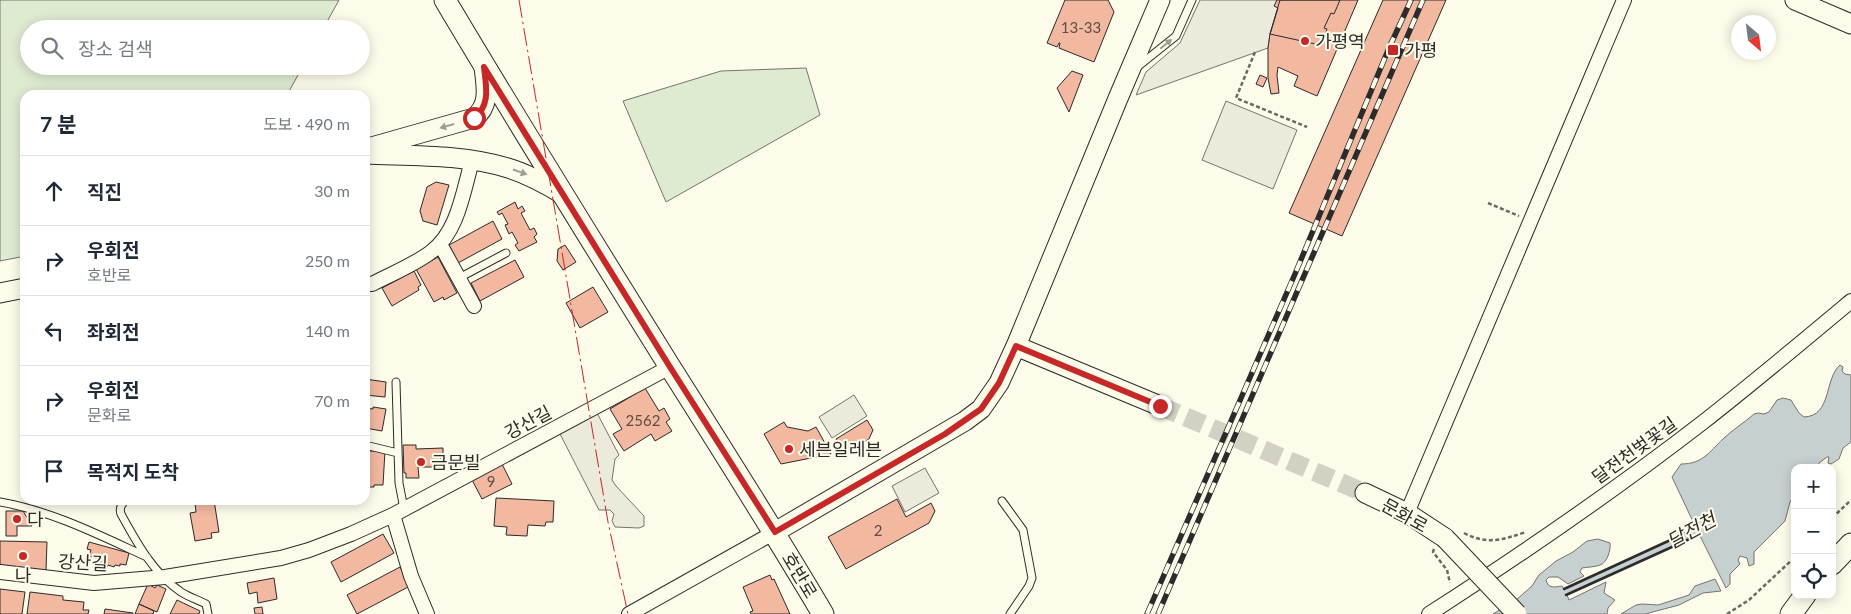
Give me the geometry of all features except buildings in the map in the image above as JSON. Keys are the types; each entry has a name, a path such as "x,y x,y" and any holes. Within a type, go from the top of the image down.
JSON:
{"main road":[{"name":"호반로","path":"445,0 484,67 775,532 824,614"},
{"path":"1836,560 1851,544"},
{"path":"1791,614 1802,599"}],"street":[{"path":"630,614 945,434 981,409 999,383 1016,346 1160,0"},
{"path":"1407,513 1624,0"},
{"path":"1795,0 1851,24"},
{"path":"370,148 474,118 482,112 485,104 484,67"},
{"path":"370,154 472,161 508,168 529,175 564,195"},
{"path":"372,284 424,257 440,244 449,232 456,216 472,161"},
{"path":"440,244 474,306"},
{"path":"0,293 20,289"},
{"name":"달전천벚꽃길","path":"1429,614 1648,464 1754,381 1851,301"},
{"path":"1016,346 1160,406"},
{"name":"강산길","path":"0,572 94,584 165,577 281,558 309,550 399,512 670,367"},
{"name":"문화로","path":"1365,493 1407,513 1445,538 1517,614"},
{"path":"399,512 411,576 427,614"}],"lane":[{"path":"1128,74 1176,36 1192,0"},
{"path":"459,278 506,253"},
{"path":"396,382 399,512"},
{"path":"370,446 398,453"},
{"path":"1002,501 1023,530 1032,578 1029,586 1010,614"},
{"name":"강산길","path":"0,502 32,509 87,529 147,557"},
{"name":"강산길","path":"121,505 121,514 147,557 182,593 206,604 208,614"}],"path":[{"path":"1256,52 1236,98 1307,127"},
{"path":"1488,204 1530,221"},
{"path":"1836,514 1851,500"},
{"path":"1447,602 1450,578 1447,570 1433,552 1434,548 1452,532 1460,530 1477,540 1493,540 1511,537 1534,528"},
{"path":"1727,614 1749,600 1791,561"}],"green space":[{"path":"0,0 339,0 328,20 20,20 20,75 298,75 290,90 20,90 20,257 0,261"},
{"path":"806,68 820,115 666,202 623,101 721,71"}],"shaded area":[{"path":"1200,0 1281,0 1270,34 1268,48 1136,95 1146,72 1180,43"},
{"path":"1226,101 1297,130 1273,189 1202,160"},
{"path":"1840,365 1843,367 1842,371 1845,374 1851,375 1851,442 1843,448 1839,459 1831,464 1828,463 1829,457 1827,457 1819,464 1791,464 1791,500 1785,521 1754,552 1754,564 1749,566 1747,558 1740,556 1738,560 1740,564 1730,574 1730,584 1726,588 1699,534 1567,595 1569,600 1606,582 1604,593 1615,600 1608,608 1607,614 1493,614 1516,600 1532,586 1539,575 1556,561 1573,552 1587,541 1598,539 1610,543 1609,553 1605,562 1598,566 1582,568 1580,572 1584,576 1568,584 1558,577 1549,577 1546,580 1548,585 1552,587 1562,586 1564,589 1696,528 1672,477 1681,464 1700,460 1754,414 1769,412 1777,400 1783,398 1791,400 1799,413 1804,417 1813,415 1823,404 1835,371"},
{"path":"854,395 867,416 832,438 819,417"},
{"path":"596,411 619,455 615,459 612,480 644,516 644,526 639,528 615,527 612,521 614,514 610,510 599,510 559,432"},
{"path":"925,468 939,493 905,512 892,486"},
{"path":"1715,579 1721,591 1703,593 1679,605 1645,614 1621,614 1636,605 1658,605 1689,595 1695,586"}],"tunnel":[{"path":"1160,406 1365,493"}],"railway":[{"path":"1147,614 1295,274 1389,48 1411,0"},
{"path":"1158,614 1423,0"}],"wall":[{"path":"1564,589 1690,531"},
{"path":"1566,595 1694,537"}],"power":[{"path":"519,0 608,522 628,614"}],"place":[{"name":"가평역","path":"1305,41"},
{"name":"가평","path":"1393,50"},
{"name":"세븐일레븐","path":"789,449"},
{"name":"금문빌","path":"421,462"},
{"name":"다","path":"17,519"},
{"name":"나","path":"23,556"}],"route":[{"path":"474,118 482,112 485,104 484,67 775,532 945,434 981,409 999,383 1016,346 1160,406"}],"water label":[{"name":"달전천","path":"1691,530"}]}
